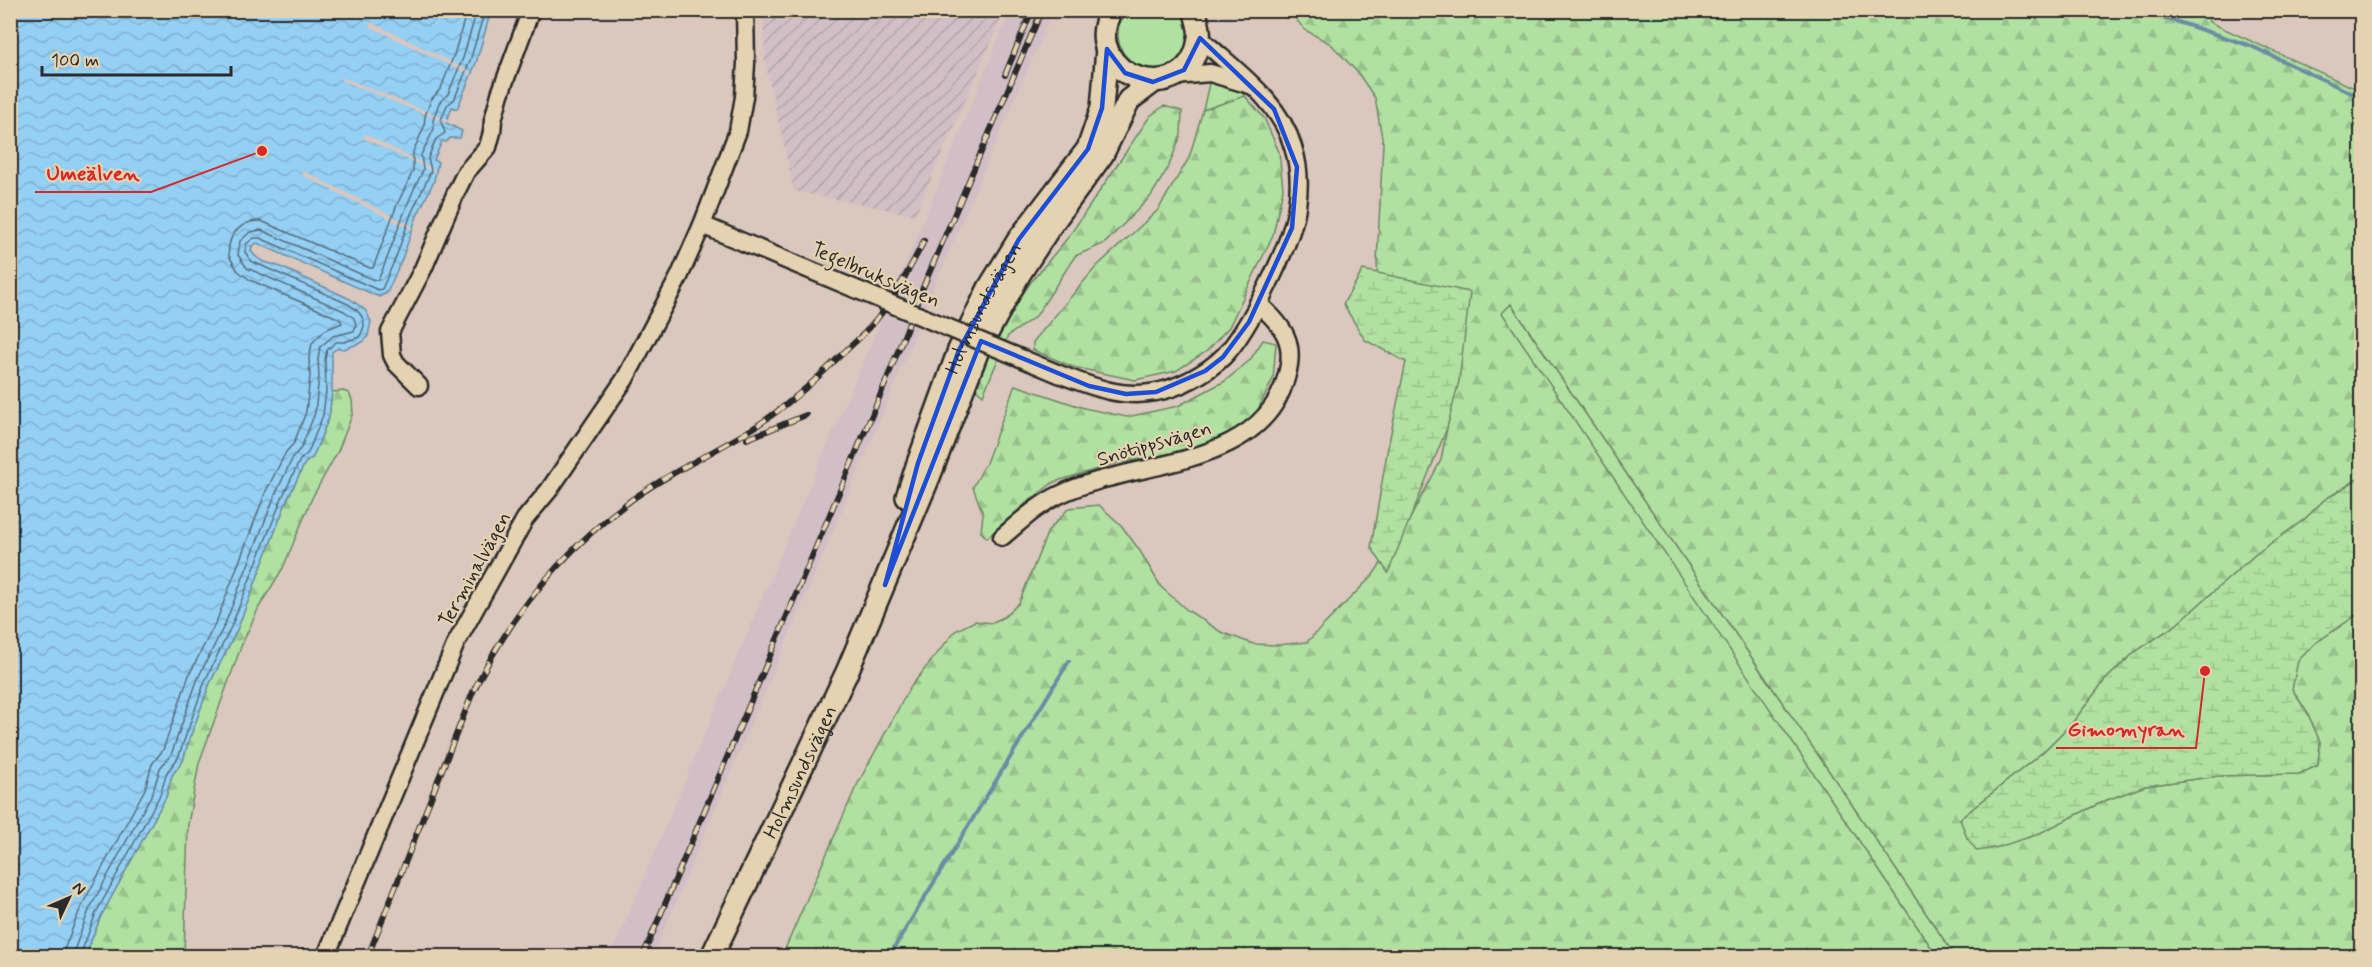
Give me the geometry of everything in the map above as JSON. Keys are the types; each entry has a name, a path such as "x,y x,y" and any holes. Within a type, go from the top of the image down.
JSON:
{"main road":[{"name":"Holmsundsvägen","path":"885,585 918,463 959,350 988,288 1019,239 1088,149 1102,108 1107,49 1105,30 1111,10"},
{"path":"1175,76 1191,62 1196,53 1200,38 1195,12"},
{"path":"1107,49 1114,63 1125,73 1139,80 1153,82"},
{"name":"Holmsundsvägen","path":"712,957 847,672 885,585 978,350 1020,273 1102,154 1128,100 1153,82 1175,76"}],"street":[{"path":"419,386 396,363 392,355 390,332 415,286 461,181 472,164 488,147 500,94 531,10"},
{"path":"702,225 738,131 746,74 745,10"},
{"name":"Tegelbruksvägen","path":"702,225 1089,386 1126,394 1156,392 1181,384 1222,357 1249,322 1292,228 1297,207 1298,167 1285,127 1274,109 1238,70 1200,38"},
{"path":"1175,76 1210,73 1252,85"},
{"name":"Terminalvägen","path":"326,957 456,643 525,519 549,490 625,379 679,277 702,225"},
{"name":"Snötippsvägen","path":"1002,537 1036,508 1062,493 1200,454 1243,435 1260,422 1282,392 1289,366 1290,348 1282,328 1258,303"}],"highlighted area":[{"path":"1200,38 1274,109 1297,167 1292,228 1249,322 1223,357 1205,371 1156,392 1126,394 1089,386 981,341 885,585 918,463 959,350 1019,239 1088,149 1102,108 1107,49 1125,73 1153,82 1184,70"}],"shaded area":[{"path":"763,11 1005,11 915,215 794,191 765,61"},
{"path":"1010,11 1053,11 933,288 894,387 653,956 611,956 901,275"},
{"path":"363,944 390,956 358,956"}],"green space":[{"path":"1125,11 1180,11 1187,23 1189,36 1179,60 1167,68 1153,70 1139,66 1127,58 1120,46 1118,30"},
{"path":"1289,11 2207,11 2209,22 2361,91 2361,477 2324,500 2305,519 2256,554 2176,625 2135,652 2105,680 2073,722 2043,752 1960,819 2068,819 2104,801 2145,786 2218,776 2299,774 2317,766 2320,742 2308,714 2292,689 2297,661 2314,644 2361,612 2361,956 1955,956 1511,304 1502,313 1937,956 782,956 855,789 909,689 955,631 975,621 991,623 1004,617 1019,603 1048,531 1069,508 1099,505 1121,525 1140,551 1161,587 1187,610 1221,632 1253,644 1277,645 1307,642 1373,575 1405,528 1441,460 1447,428 1378,286 1377,262 1383,143 1375,98 1358,73 1331,44 1305,30"},
{"path":"1210,79 1233,85 1245,96 1203,110"},
{"path":"1245,96 1264,118 1279,152 1283,189 1273,235 1229,327 1207,351 1176,371 1135,380 1073,367 1033,350 1033,342 1096,267 1158,210 1189,158 1203,110"},
{"path":"1164,106 1182,111 1181,135 1168,168 1151,196 1105,243 1075,256 1036,316 1008,336 983,395 973,386 994,335 1031,282 1070,235 1150,116"},
{"path":"1363,270 1470,292 1459,381 1447,428 1388,573 1371,547 1388,447 1406,362 1365,340 1343,304"},
{"path":"1511,304 1955,956 1937,956 1501,313"},
{"path":"1263,340 1276,343 1273,379 1253,419 1213,444 1178,453 1117,463 1054,482 1026,503 987,538 981,532 983,514 973,487 986,463 1015,385 1084,408 1127,417 1178,406 1225,381 1250,360"},
{"path":"332,392 349,393 353,413 338,451 312,498 283,568 259,607 242,644 199,763 188,824 184,956 85,956 101,916 166,797 172,775 183,761 210,683 237,630 287,500 305,463 313,457 329,417"},
{"path":"2361,477 2361,612 2314,644 2298,661 2292,689 2308,714 2320,742 2318,765 2299,774 2218,776 2145,786 2104,801 2036,835 1995,848 1977,851 1967,838 1960,819 2043,752 2073,722 2105,680 2135,652 2176,625 2256,554 2305,519 2324,500"}],"water":[{"path":"10,11 491,11 476,63 457,109 452,107 446,123 462,131 460,138 442,141 434,160 438,162 434,181 417,216 387,293 379,297 257,243 252,246 251,251 262,261 281,267 350,299 365,310 371,321 368,336 363,342 344,349 338,348 332,352 332,392 329,417 313,457 305,463 287,500 237,630 210,683 183,761 172,775 166,797 101,916 85,956 11,956"}],"pier":[{"path":"371,22 468,70 470,75 369,26"},
{"path":"342,77 448,120 446,123 341,80"},
{"path":"365,134 434,169 436,173 363,138"},
{"path":"303,171 411,225 412,230 302,175"}],"waterway":[{"path":"2132,10 2175,21 2251,46 2362,98"},
{"path":"889,956 1069,661"}],"railway":[{"path":"1005,75 1032,10"},
{"path":"643,956 885,384 924,285 1042,10"},
{"path":"368,956 473,692 503,637 540,587 582,542 630,501 660,481 755,427 811,383 877,319 897,291 924,241"},
{"path":"747,439 806,415"}],"place":[{"name":"Umeälven","path":"262,151"},
{"name":"Gimomyran","path":"2205,671"}]}
